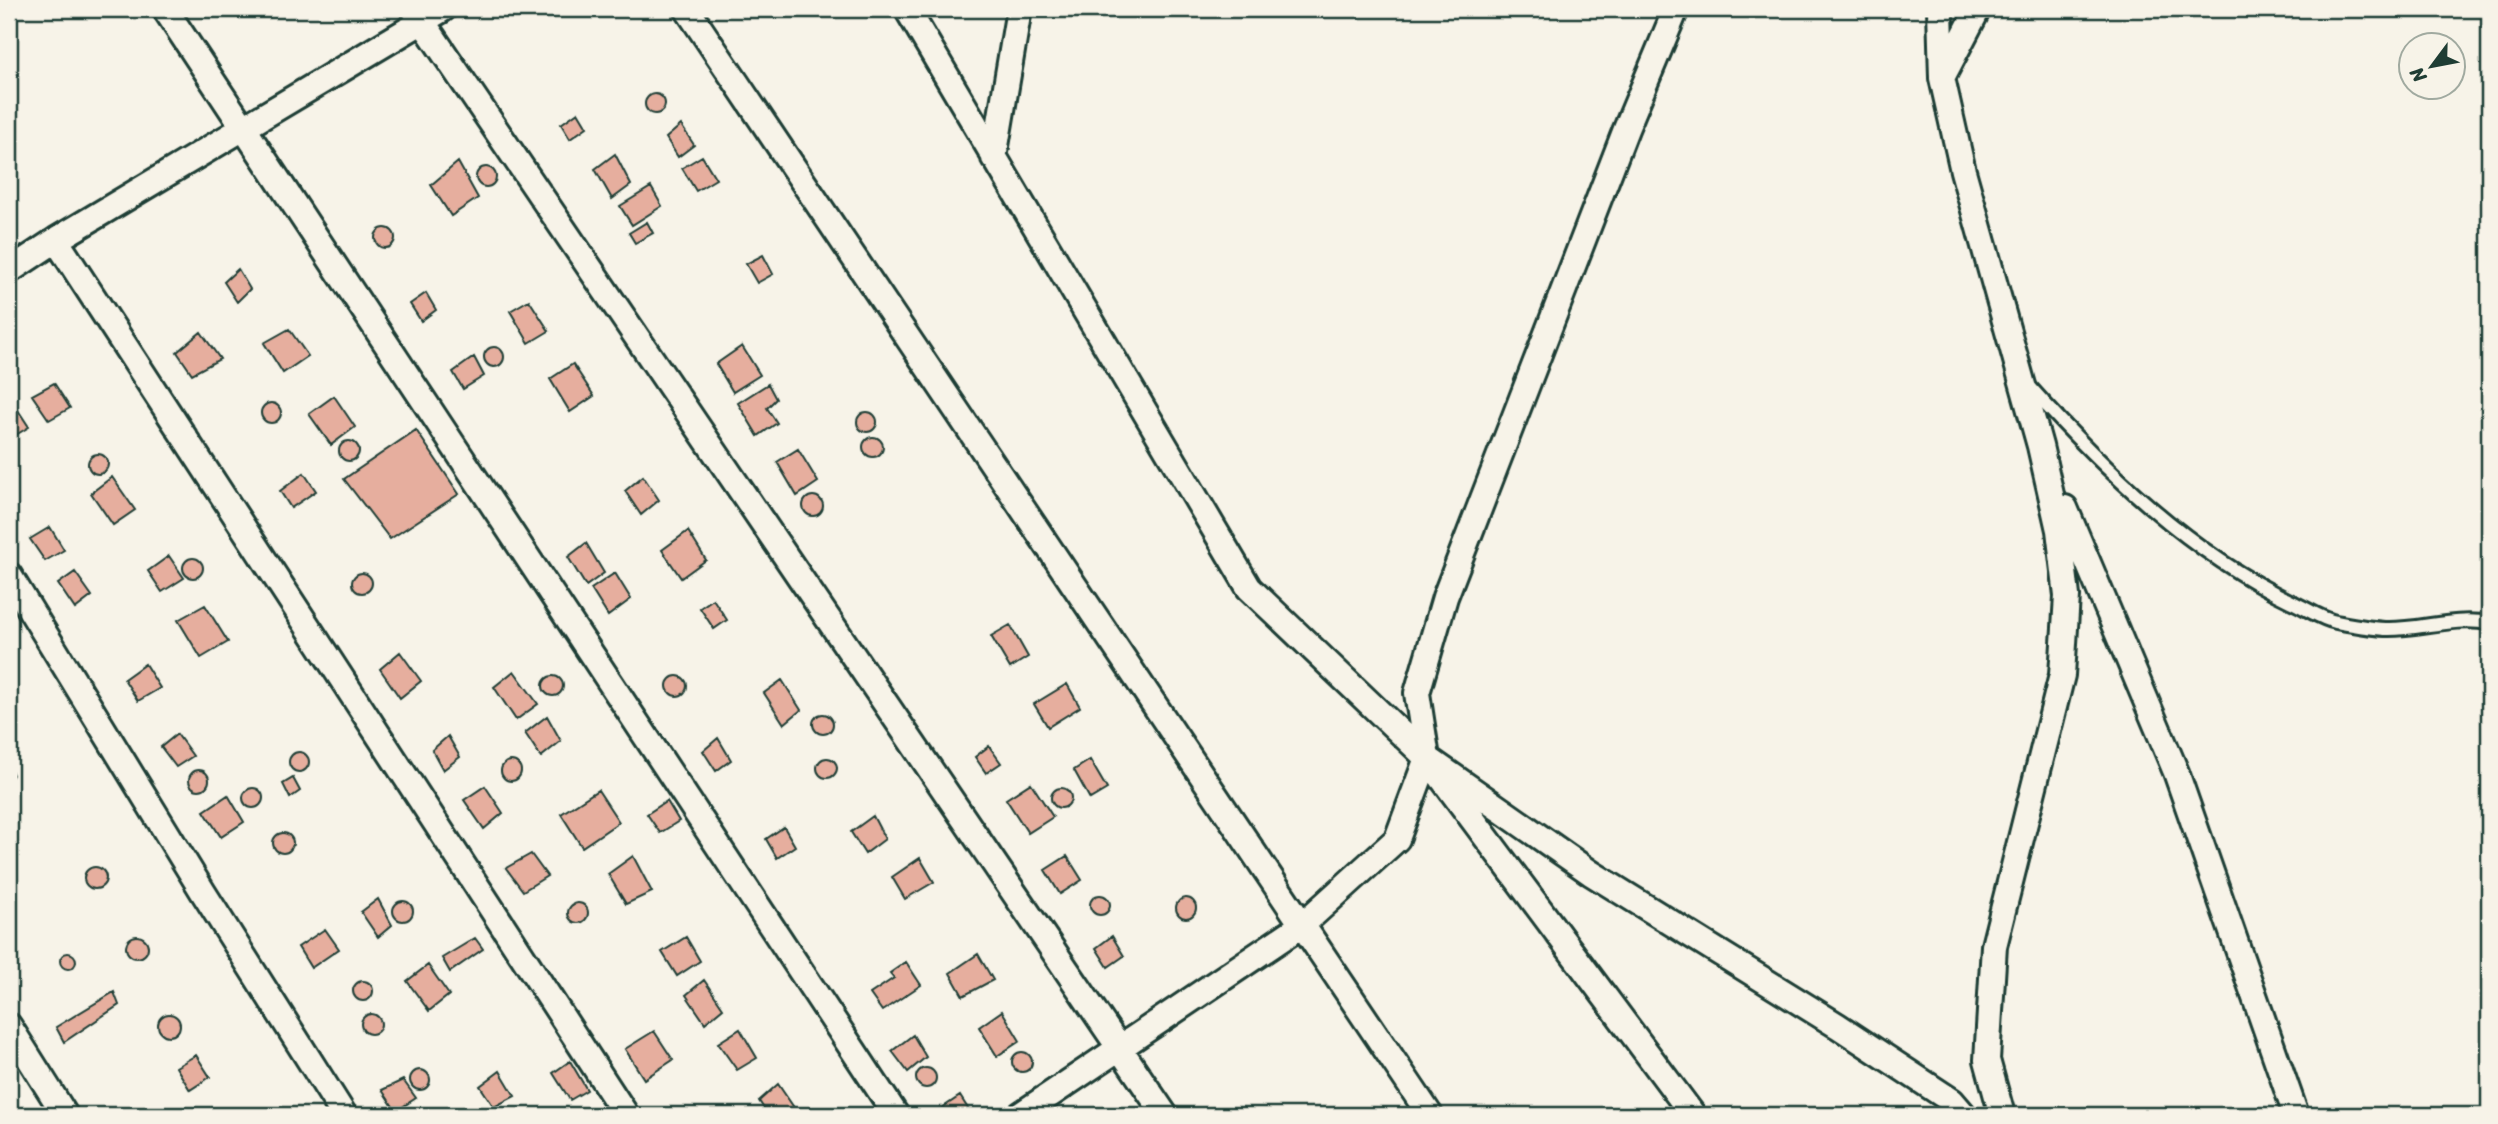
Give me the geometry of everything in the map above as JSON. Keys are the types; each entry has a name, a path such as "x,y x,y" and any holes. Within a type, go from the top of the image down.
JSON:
{"street":[{"path":"165,9 896,1115"},
{"path":"687,9 1430,1115"},
{"path":"906,9 1249,588 1427,758 1591,873 1838,1026 1952,1101 1964,1115"},
{"path":"994,158 1019,9"},
{"path":"1676,9 1626,129 1445,597 1417,693 1427,758 1693,1115"},
{"path":"1940,9 1942,78 1963,171 2040,446 2059,530 2067,596 2063,675 1994,946 1987,1060 2002,1115"},
{"path":"1942,78 1978,9"},
{"path":"9,271 56,240 245,129 427,13 1165,1115"},
{"path":"56,240 626,1115"},
{"path":"2040,446 2176,772 2296,1115"},
{"path":"9,575 203,892 345,1115"},
{"path":"1020,1115 1302,925 1397,839 1427,758"},
{"path":"9,1026 65,1115"}],"lane":[{"path":"2018,373 2080,443 2157,511 2201,547 2269,591 2333,621 2360,625 2388,629 2468,619 2489,623"}],"building":[{"path":"651,94 659,94 665,104 659,114 651,114 645,108 645,100"},
{"path":"578,112 587,127 570,139 561,124"},
{"path":"681,125 694,145 678,157 666,138"},
{"path":"615,154 631,185 612,199 595,169"},
{"path":"702,156 716,179 696,191 682,168"},
{"path":"458,162 478,198 451,216 431,185"},
{"path":"482,167 490,167 496,177 490,187 482,187 476,181 476,173"},
{"path":"651,187 662,206 632,225 620,206"},
{"path":"647,222 653,233 635,243 629,233"},
{"path":"381,228 389,228 395,238 389,248 381,248 375,242 375,234"},
{"path":"763,255 773,274 757,283 746,264"},
{"path":"238,269 250,289 237,302 224,282"},
{"path":"426,293 436,310 421,321 410,304"},
{"path":"529,300 549,331 529,343 510,311"},
{"path":"289,329 308,356 283,373 264,343"},
{"path":"201,332 220,359 192,374 177,352"},
{"path":"742,346 760,375 733,392 716,364"},
{"path":"490,347 498,347 504,357 498,367 490,367 484,361 484,353"},
{"path":"474,357 484,376 463,389 453,372"},
{"path":"573,364 594,396 570,412 550,379"},
{"path":"54,383 70,408 49,420 32,395"},
{"path":"768,384 776,399 767,408 777,423 758,436 738,403"},
{"path":"334,396 355,427 331,445 309,414"},
{"path":"267,403 275,403 281,413 275,423 267,423 261,417 261,409"},
{"path":"16,407 29,427 9,439 9,411"},
{"path":"863,412 871,412 877,422 871,432 863,432 857,426 857,418"},
{"path":"416,430 459,494 390,539 344,479"},
{"path":"869,437 877,437 883,447 877,457 869,457 863,451 863,443"},
{"path":"345,441 353,441 359,451 353,461 345,461 339,455 339,447"},
{"path":"798,449 818,482 797,496 777,462"},
{"path":"94,454 102,454 108,464 102,474 94,474 88,468 88,460"},
{"path":"304,473 316,491 291,508 280,491"},
{"path":"643,476 659,500 641,515 625,491"},
{"path":"112,477 135,510 113,525 91,493"},
{"path":"809,496 817,496 823,506 817,516 809,516 803,510 803,502"},
{"path":"50,527 64,550 45,561 30,539"},
{"path":"688,531 706,560 681,578 662,550"},
{"path":"586,543 604,573 586,586 568,557"},
{"path":"169,556 184,578 162,592 148,571"},
{"path":"189,558 197,558 203,568 197,578 189,578 183,572 183,564"},
{"path":"75,572 92,596 75,609 58,584"},
{"path":"358,573 366,573 372,583 366,593 358,593 352,587 352,579"},
{"path":"615,573 631,599 608,616 591,589"},
{"path":"713,599 727,620 714,629 700,608"},
{"path":"205,605 228,642 201,658 178,620"},
{"path":"1010,625 1028,657 1010,668 991,636"},
{"path":"400,652 421,681 400,698 380,669"},
{"path":"145,664 160,688 138,701 124,679"},
{"path":"514,671 538,704 516,720 494,687"},
{"path":"549,676 557,676 563,686 557,696 549,696 543,690 543,682"},
{"path":"673,676 681,676 687,686 681,696 673,696 667,690 667,682"},
{"path":"782,680 801,710 784,724 764,693"},
{"path":"1067,684 1080,707 1048,727 1034,704"},
{"path":"819,714 827,714 833,724 827,734 819,734 813,728 813,720"},
{"path":"547,716 561,741 541,757 525,733"},
{"path":"177,734 193,756 176,767 161,747"},
{"path":"448,736 460,757 443,770 432,750"},
{"path":"718,738 731,760 716,771 703,751"},
{"path":"989,746 1001,763 986,773 975,757"},
{"path":"295,752 303,752 309,762 303,772 295,772 289,766 289,758"},
{"path":"823,758 831,758 837,768 831,778 823,778 817,772 817,764"},
{"path":"1090,760 1107,789 1090,799 1074,770"},
{"path":"507,761 515,761 521,771 515,781 507,781 501,775 501,767"},
{"path":"9,765 13,775 9,781"},
{"path":"195,770 203,770 209,780 203,790 195,790 189,784 189,776"},
{"path":"293,778 300,791 290,798 283,784"},
{"path":"1031,783 1053,817 1028,833 1006,799"},
{"path":"485,786 503,813 484,829 464,800"},
{"path":"249,788 257,788 263,798 257,808 249,808 243,802 243,794"},
{"path":"1057,788 1065,788 1071,798 1065,808 1057,808 1051,802 1051,794"},
{"path":"598,790 619,822 582,847 561,814"},
{"path":"228,795 244,822 221,837 204,811"},
{"path":"667,801 679,821 660,833 647,814"},
{"path":"873,816 885,839 865,854 851,832"},
{"path":"784,827 795,846 777,858 766,839"},
{"path":"279,833 287,833 293,843 287,853 279,853 273,847 273,839"},
{"path":"531,854 547,876 523,891 506,868"},
{"path":"633,856 652,892 626,904 608,874"},
{"path":"1067,856 1082,880 1060,894 1045,870"},
{"path":"920,858 934,882 905,899 892,877"},
{"path":"95,867 103,870 106,878 103,886 95,889 87,886 84,878 87,870"},
{"path":"1096,895 1104,895 1110,905 1104,915 1096,915 1090,909 1090,901"},
{"path":"1182,898 1190,898 1196,908 1190,918 1182,918 1176,912 1176,904"},
{"path":"378,899 392,925 378,937 361,912"},
{"path":"399,901 407,901 413,911 407,921 399,921 393,915 393,907"},
{"path":"574,903 582,903 588,913 582,923 574,923 568,917 568,909"},
{"path":"325,929 339,949 311,968 298,947"},
{"path":"137,936 145,939 148,947 145,955 137,958 129,955 126,947 129,939"},
{"path":"1112,936 1124,956 1108,967 1096,948"},
{"path":"686,937 700,961 677,976 662,952"},
{"path":"475,938 483,949 450,972 442,958"},
{"path":"65,953 71,953 76,961 74,967 65,969 60,964 60,958"},
{"path":"978,954 993,980 963,996 950,973"},
{"path":"906,962 921,985 882,1011 870,994 894,978 890,973"},
{"path":"428,965 449,995 429,1011 407,981"},
{"path":"704,980 723,1008 705,1023 686,995"},
{"path":"359,981 367,981 373,991 367,1001 359,1001 353,995 353,987"},
{"path":"114,992 119,1005 64,1042 56,1027"},
{"path":"1002,1011 1020,1041 997,1056 979,1027"},
{"path":"169,1014 177,1017 180,1025 177,1033 169,1036 161,1033 158,1025 161,1017"},
{"path":"367,1014 375,1014 381,1024 375,1034 367,1034 361,1028 361,1020"},
{"path":"740,1029 757,1058 737,1070 718,1043"},
{"path":"654,1031 673,1060 644,1079 625,1049"},
{"path":"913,1035 926,1057 908,1072 892,1051"},
{"path":"1018,1052 1026,1052 1032,1062 1026,1072 1018,1072 1012,1066 1012,1058"},
{"path":"196,1055 210,1077 190,1090 176,1067"},
{"path":"570,1061 587,1090 570,1100 553,1073"},
{"path":"922,1068 930,1068 936,1078 930,1088 922,1088 916,1082 916,1074"},
{"path":"416,1070 424,1070 430,1080 424,1090 416,1090 410,1084 410,1076"},
{"path":"500,1071 515,1096 494,1107 480,1086"},
{"path":"403,1080 416,1098 396,1111 382,1090"},
{"path":"778,1084 799,1115 768,1115 759,1101"},
{"path":"960,1096 972,1115 938,1115 936,1112"}]}
